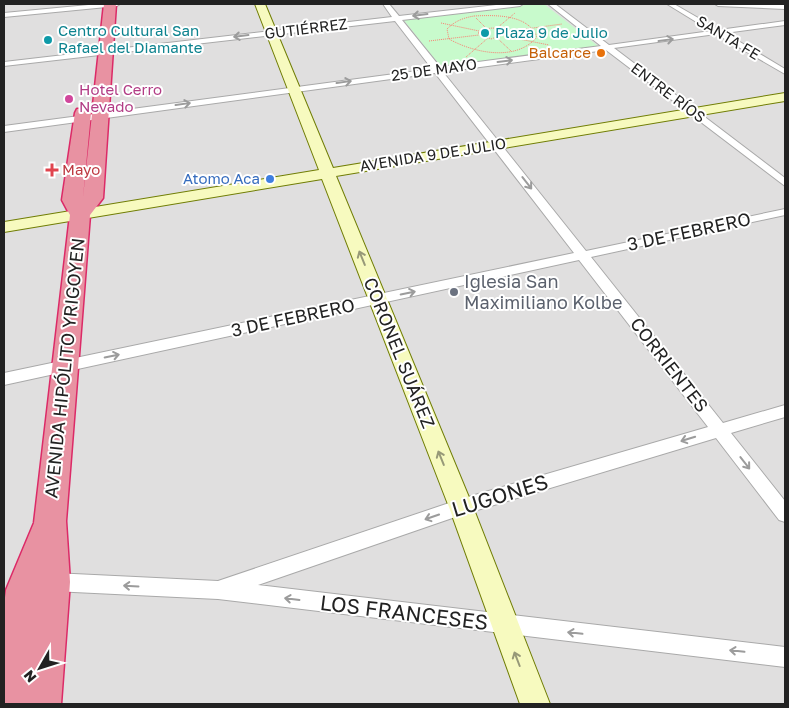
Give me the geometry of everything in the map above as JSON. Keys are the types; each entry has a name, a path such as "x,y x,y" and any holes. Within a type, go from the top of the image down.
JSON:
{"highway":[{"path":"94,25 106,4"},
{"name":"AVENIDA HIPÓLITO YRIGOYEN","path":"16,703 23,636 38,586 50,521 80,215 72,200 89,111 96,50 106,4"},
{"name":"AVENIDA HIPÓLITO YRIGOYEN","path":"88,72 96,50"}],"street":[{"path":"4,15 106,4"},
{"name":"CORONEL SUÁREZ","path":"260,4 461,507 535,704"},
{"name":"CORRIENTES","path":"386,4 785,514"},
{"name":"GUTIÉRREZ","path":"4,64 96,50 272,33 520,4"},
{"name":"ENTRE RÍOS","path":"551,4 785,183"},
{"name":"SANTA FE","path":"670,4 785,72"},
{"path":"718,4 785,6"},
{"name":"25 DE MAYO","path":"4,129 89,111 294,89 785,24"},
{"name":"AVENIDA 9 DE JULIO","path":"4,227 785,97"},
{"name":"3 DE FEBRERO","path":"4,379 785,212"},
{"name":"LUGONES","path":"218,590 461,507 785,411"},
{"name":"LOS FRANCESES","path":"38,586 218,590 505,625 785,656"}],"path":[{"path":"469,11 486,28"},
{"path":"497,28 516,12"},
{"path":"474,16 509,18 533,28 537,37 535,42 511,52 474,50 455,43 449,38 447,29 450,25 464,18 474,16"},
{"path":"441,23 479,31 486,28 497,28 504,32 576,23"},
{"path":"421,42 479,35 488,38 504,36 554,46"},
{"path":"463,60 488,38"},
{"path":"497,38 517,57"}],"shaded area":[{"path":"4,4 785,4 785,704 4,704"}],"green space":[{"path":"544,4 598,46 441,67 403,19"}],"place":[{"name":"Plaza 9 de Julio","path":"485,33"},
{"name":"Centro Cultural San Rafael del Diamante","path":"48,40"},
{"name":"Balcarce","path":"601,53"},
{"name":"Hotel Cerro Nevado","path":"69,99"},
{"name":"Mayo","path":"52,170"},
{"name":"Atomo Aca","path":"270,179"},
{"name":"Iglesia San Maximiliano Kolbe","path":"454,292"}]}
